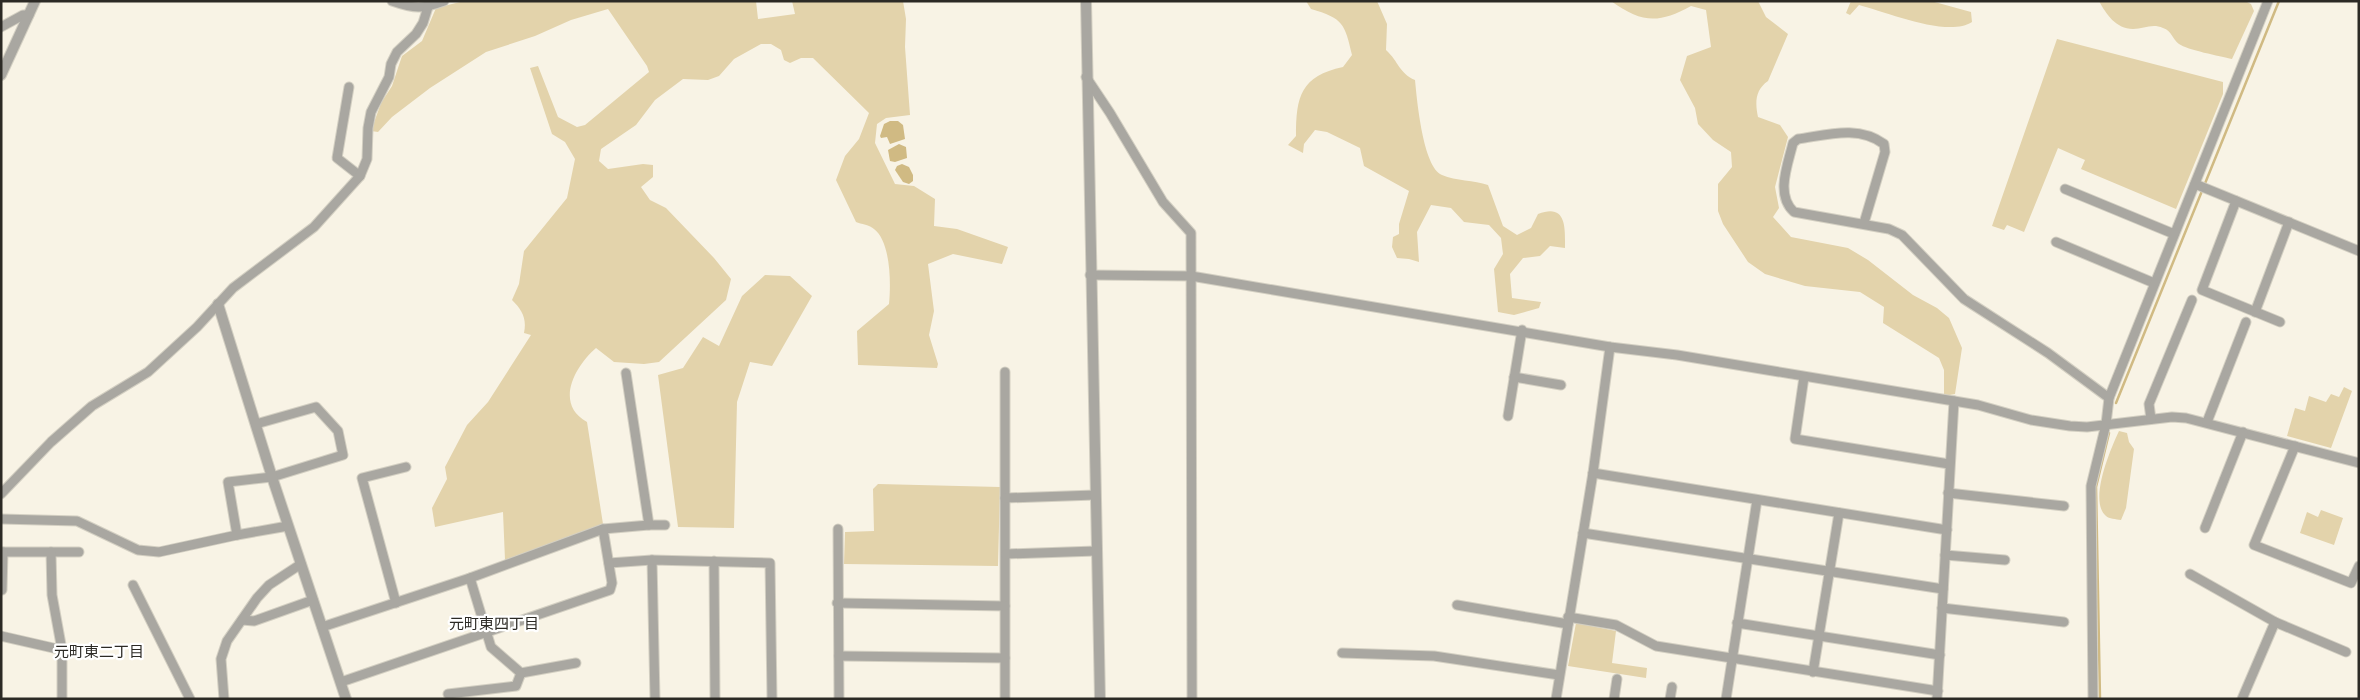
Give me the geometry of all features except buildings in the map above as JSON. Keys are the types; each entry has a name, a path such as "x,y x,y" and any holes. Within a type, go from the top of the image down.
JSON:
{"street":[{"path":"1,75 35,1"},
{"path":"392,1 413,8 428,7 444,1"},
{"path":"1086,1 1086,77 1100,699"},
{"path":"2093,699 2091,486 2106,424 2109,398 2174,234 2200,186 2268,1"},
{"path":"1,494 51,442 92,406 148,372 197,327 233,288 262,264 294,244 314,227 360,176 367,159 368,128 371,112 389,77 391,64 398,52 416,34 423,23 428,7"},
{"path":"1,27 23,15 29,15"},
{"path":"1086,77 1110,113 1163,202 1191,233 1192,699"},
{"path":"349,87 338,158 360,176"},
{"path":"1864,223 1885,152 1884,144 1876,138 1849,132 1798,139 1793,143 1784,181 1785,198 1788,206 1794,212 1888,228 1902,235 1964,299 2048,353 2109,398"},
{"path":"2200,186 2359,251"},
{"path":"2066,189 2174,234"},
{"path":"2236,201 2202,290 2280,322"},
{"path":"2255,312 2289,222"},
{"path":"2056,242 2154,283"},
{"path":"1090,275 1191,276 1522,330 1610,347 1677,355 1954,401 1993,409 2031,420 2070,426 2086,428 2172,417 2207,422 2359,462"},
{"path":"2151,419 2149,404 2192,300"},
{"path":"218,304 272,477 346,699"},
{"path":"2207,422 2246,322"},
{"path":"1508,416 1522,330"},
{"path":"1556,699 1610,347"},
{"path":"1005,372 1005,699"},
{"path":"626,374 649,525"},
{"path":"1514,377 1561,385"},
{"path":"1804,377 1795,439 1949,464"},
{"path":"1457,605 1616,625 1656,646 1938,695 1949,464 1954,401"},
{"path":"237,535 228,482 272,477 343,455 338,432 316,407 256,424"},
{"path":"2205,528 2243,432"},
{"path":"2294,446 2254,545 2352,583 2359,566"},
{"path":"396,603 362,478 406,467"},
{"path":"1592,473 1947,530"},
{"path":"1948,493 2064,506"},
{"path":"1005,498 1095,495"},
{"path":"1726,699 1757,500"},
{"path":"1813,672 1839,513"},
{"path":"1,519 77,521 146,552 159,552 288,526"},
{"path":"322,627 470,578 603,529 665,525"},
{"path":"341,682 610,590 612,583 603,529"},
{"path":"837,698 839,656 837,603 838,529"},
{"path":"1583,532 1943,589"},
{"path":"1006,554 1096,551"},
{"path":"2,590 2,552 80,552"},
{"path":"51,552 52,595 62,650 62,699"},
{"path":"1945,555 2004,560"},
{"path":"609,563 652,560 770,562 772,699"},
{"path":"652,560 655,699"},
{"path":"714,561 715,699"},
{"path":"224,699 222,652 257,598 269,585 301,564"},
{"path":"2190,574 2275,622 2346,652"},
{"path":"470,578 491,647 521,673"},
{"path":"134,585 190,699"},
{"path":"242,620 254,621 313,600"},
{"path":"837,603 1005,606"},
{"path":"1942,608 2064,622"},
{"path":"2242,699 2275,622"},
{"path":"1737,623 1940,655"},
{"path":"1,636 62,650"},
{"path":"1342,653 1434,656 1559,675"},
{"path":"839,656 1005,658"},
{"path":"521,673 576,663"},
{"path":"448,694 516,686 521,673"},
{"path":"1614,699 1617,679"},
{"path":"1670,699 1672,687"}],"shaded area":[{"path":"464,1 756,1 758,19 795,14 792,1 903,1 906,19 905,47 910,115 886,118 877,124 875,143 895,184 914,186 935,199 934,226 957,229 1008,247 1002,264 953,254 928,264 934,311 929,335 938,364 937,368 858,365 857,331 889,304 889,264 880,235 872,228 856,222 836,180 845,156 859,139 869,113 813,58 801,58 790,63 784,60 781,50 771,44 761,44 734,59 719,76 708,80 683,79 655,100 636,125 601,149 599,161 608,169 643,164 653,165 653,177 641,187 650,200 666,208 714,258 731,279 726,300 659,362 644,364 614,362 596,348 575,375 570,395 572,405 577,414 587,422 603,524 505,560 503,512 435,527 432,508 447,479 445,467 467,425 488,402 531,335 524,333 525,323 523,315 519,307 512,300 519,284 524,251 567,198 575,159 565,142 552,134 530,68 538,66 558,117 577,127 585,125 649,72 647,66 608,9 571,20 535,36 486,52 430,88 392,117 378,132 371,131 381,103 392,86 402,56 422,41 436,8"},
{"path":"1306,1 1377,1 1387,24 1386,50 1402,71 1415,80 1422,132 1430,160 1435,169 1447,177 1488,185 1503,226 1517,235 1531,228 1538,214 1547,211 1559,215 1564,226 1565,248 1550,246 1540,256 1523,258 1510,274 1512,298 1541,302 1539,308 1514,315 1498,312 1494,269 1503,254 1501,238 1489,225 1464,222 1451,208 1431,205 1417,232 1419,262 1397,258 1392,247 1393,237 1399,234 1399,224 1409,191 1364,166 1360,148 1327,132 1315,130 1304,144 1303,153 1288,145 1296,136 1297,110 1304,90 1318,76 1343,67 1352,55 1347,36 1341,24 1336,19 1322,12 1311,9"},
{"path":"1611,1 1758,1 1766,17 1788,34 1768,81 1758,93 1756,102 1758,117 1780,125 1788,137 1775,187 1779,208 1773,217 1791,237 1848,248 1868,260 1913,295 1937,308 1949,318 1962,348 1955,394 1944,396 1944,370 1939,358 1883,323 1884,307 1860,292 1805,286 1765,274 1748,262 1723,224 1718,211 1718,184 1732,167 1731,152 1713,140 1698,124 1695,108 1680,80 1687,56 1711,47 1706,10 1691,6 1669,16 1650,18 1632,14"},
{"path":"1851,1 1931,1 1971,12 1972,22 1961,26 1948,27 1933,25 1900,18 1859,5 1850,15 1846,13"},
{"path":"2099,1 2245,1 2251,4 2254,11 2232,59 2183,46 2166,29 2152,26 2133,29 2117,24 2108,16"},
{"path":"2057,39 2223,82 2223,94 2176,209 2081,169 2085,160 2058,148 2024,232 2007,225 2004,230 1992,226"},
{"path":"890,121 898,121 903,125 905,139 890,144 887,137 881,138 884,124"},
{"path":"899,144 906,147 907,158 895,162 890,161 888,150"},
{"path":"902,164 909,167 913,175 913,181 909,184 903,182 895,170 897,166"},
{"path":"765,275 790,276 812,296 772,366 750,362 737,402 734,528 678,527 658,375 683,368 703,337 719,346 742,296"},
{"path":"2344,387 2352,391 2331,448 2287,436 2295,408 2305,411 2309,396 2326,402 2331,394 2339,397"},
{"path":"2119,431 2127,433 2129,442 2134,449 2126,508 2121,520 2106,516 2101,509 2099,499 2103,474"},
{"path":"878,484 1000,487 998,566 844,564 845,532 874,531 873,489"},
{"path":"2321,510 2343,518 2334,545 2300,533 2307,512 2318,517"},
{"path":"1576,623 1616,631 1612,663 1647,668 1646,678 1568,666"}],"waterway":[{"path":"2116,403 2279,1"},
{"path":"2100,699 2096,487 2109,433"}],"district":[{"name":"元町東四丁目","path":"494,623"},
{"name":"元町東二丁目","path":"99,651"}]}
